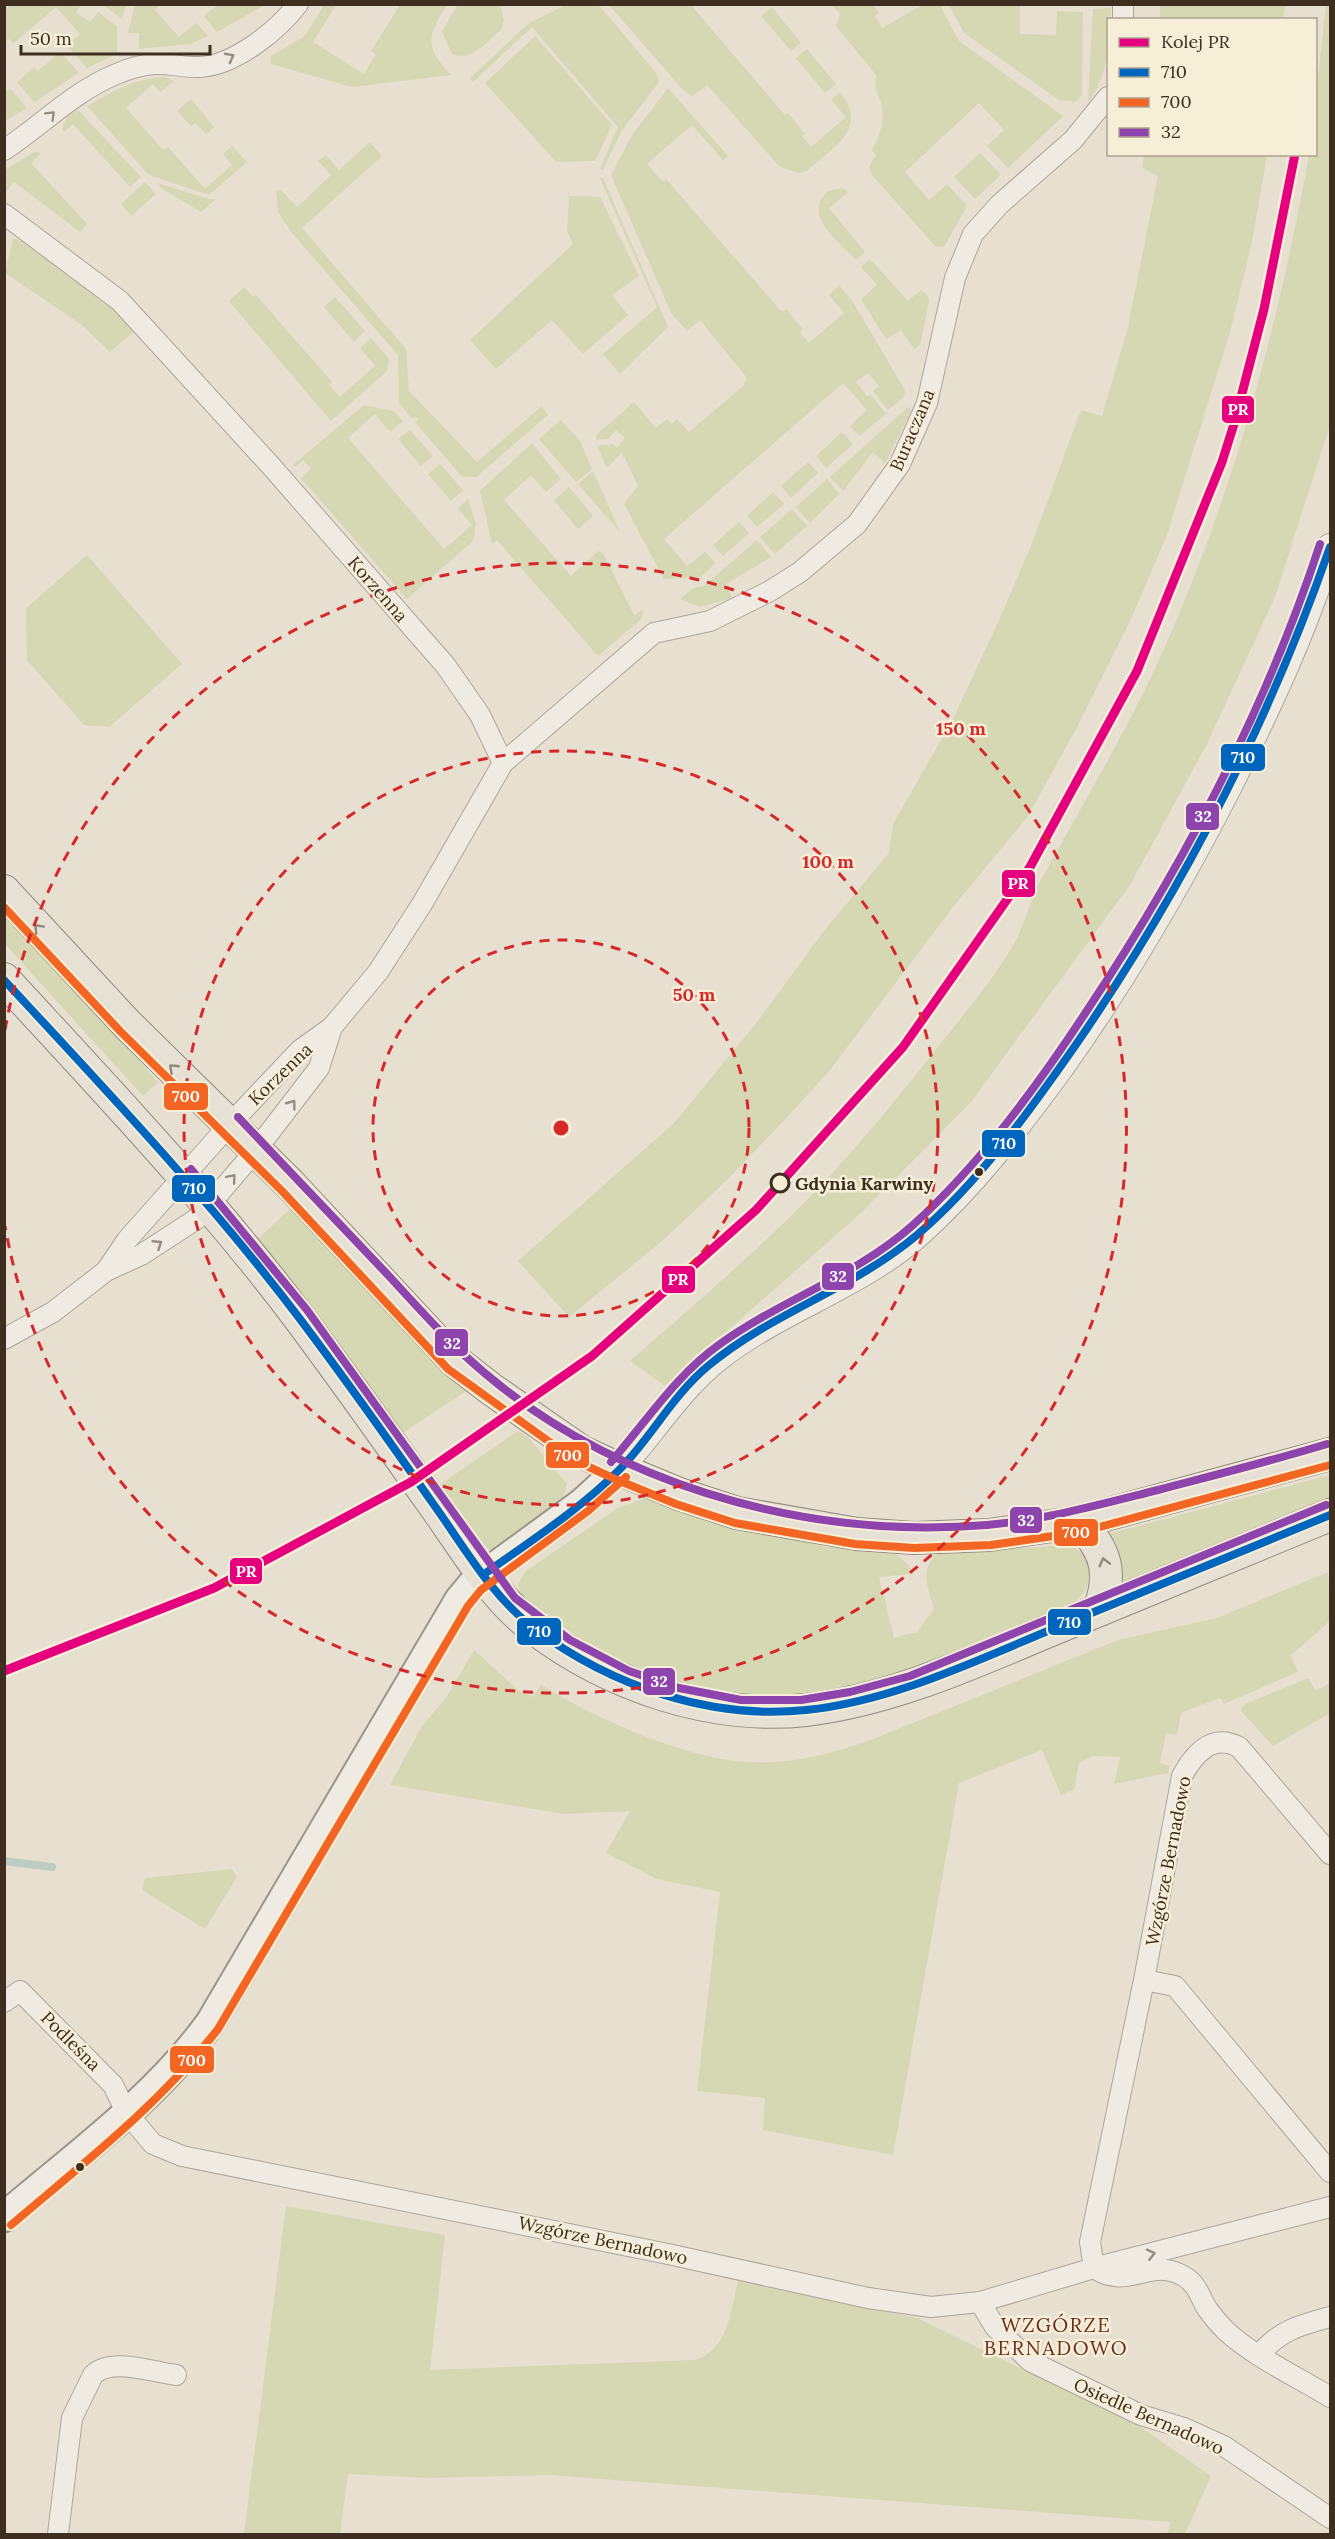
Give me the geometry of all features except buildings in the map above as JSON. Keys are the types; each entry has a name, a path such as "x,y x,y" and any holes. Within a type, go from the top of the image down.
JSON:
{"main road":[{"path":"4,891 127,1024 256,1150 455,1361 582,1452 619,1469 679,1494 737,1513 857,1534 914,1538 989,1535 1078,1522 1330,1454"},
{"path":"4,979 209,1205 298,1316 483,1575 507,1605 564,1649 603,1671 676,1698 740,1710 802,1710 852,1702 913,1686 1330,1515"},
{"path":"4,2217 126,2112 180,2062 210,2023 459,1600 483,1575 582,1503 619,1469"},
{"path":"1078,1522 1091,1535 1101,1552 1107,1571 1106,1591 1099,1610"}],"street":[{"path":"4,150 39,126 61,104 113,75 153,64 197,68 217,64 270,35 298,4"},
{"name":"Buraczana","path":"503,763 654,633 710,621 742,606 800,572 857,524 900,464 927,403 955,278 973,234 1000,204 1073,140 1107,98"},
{"name":"Korzenna","path":"4,214 120,301 181,366 446,666 480,715 503,763 422,904 378,972 332,1027 300,1050 230,1124 127,1240 106,1271"},
{"path":"619,1469 704,1368 752,1335 892,1255 944,1211 1005,1143 1092,1022 1141,946 1198,847 1261,721 1295,643 1330,547"},
{"name":"Korzenna","path":"106,1271 141,1255 198,1218 256,1150 319,1068 332,1027"},
{"path":"8,1332 54,1312 106,1271"},
{"name":"Wzgórze Bernadowo","path":"1094,2268 1090,2242 1144,1980 1182,1776 1193,1756 1209,1744 1228,1741 1239,1747 1330,1854"},
{"path":"1144,1980 1175,1986 1330,2172"},
{"name":"Podleśna","path":"4,2002 20,1991 113,2085 126,2112"},
{"name":"Wzgórze Bernadowo","path":"126,2112 153,2144 182,2156 668,2254 868,2298 931,2307 980,2302 1094,2268 1330,2207"},
{"path":"1094,2268 1107,2276 1122,2278 1154,2269 1173,2271 1187,2278 1199,2290 1208,2310 1227,2331 1330,2397"},
{"name":"Osiedle Bernadowo","path":"980,2302 995,2327 1030,2361 1141,2415 1184,2428 1224,2446 1330,2518"},
{"path":"1260,2354 1273,2338 1298,2326 1330,2317"},
{"path":"58,2535 72,2418 93,2374 98,2369 110,2366 176,2375"}],"green space":[{"path":"5,4 81,5 76,12 90,22 98,12 117,27 117,54 87,68 67,46 80,34 56,7 14,43 9,39 5,42"},
{"path":"161,4 155,10 179,37 196,23 208,36 190,44 139,49 139,33 128,33 135,5"},
{"path":"598,4 657,74 659,82 621,132 603,170 600,169 618,127 532,27 473,82 470,78 529,23 566,5"},
{"path":"1160,4 1285,5 1283,18 1160,18"},
{"path":"103,5 126,5 122,19"},
{"path":"217,5 265,5 217,32 204,16"},
{"path":"324,5 336,5 313,42 364,74 376,54 371,51 400,5 447,5 435,25 431,41 436,56 451,75 352,87 271,64 271,56 305,36"},
{"path":"457,5 500,5 504,21 501,30 478,50 459,56 452,54 442,32"},
{"path":"609,5 691,5 785,115 788,113 805,134 802,136 811,147 846,117 831,100 840,92 848,105 851,117 850,127 837,145 807,171 799,173 780,167 707,85 692,96 684,91"},
{"path":"832,5 874,5 879,13 875,16 882,28 922,5 940,5 959,41 1063,116 1008,168 987,146 1004,130 979,103 905,172 929,200 947,184 967,206 944,247 935,246 872,175 869,167 876,155 872,150 880,133 883,115 876,87 876,75 836,26 840,14"},
{"path":"949,5 1020,5 1020,34 1056,35 1057,11 1083,12 1082,95 1075,102 1059,100 964,33"},
{"path":"1326,5 1330,5 1330,425 1275,597 1207,744 1130,885 971,1102 862,1212 665,1386 630,1361 731,1272 808,1199 882,1116 984,989 1016,941 1038,886 1141,697 1181,609 1206,546 1248,418 1282,288 1309,156 1317,156 1317,86"},
{"path":"772,7 801,43 791,51 761,16"},
{"path":"1111,8 1110,18 1107,18 1105,67 1098,87 1088,102 1093,9"},
{"path":"535,36 612,125 595,161 556,162 485,83"},
{"path":"807,49 836,84 825,93 796,58"},
{"path":"60,52 79,73 34,102 17,82 34,67 38,71"},
{"path":"165,77 174,81 160,92 153,84 126,108 163,150 168,147 205,189 232,165 223,154 232,146 247,162 209,195 149,175 87,106 134,83"},
{"path":"10,88 27,108 5,121 5,93"},
{"path":"668,88 728,156 723,160 692,125 647,164 663,182 666,179 782,312 786,309 803,329 800,333 809,343 844,313 829,295 839,285 853,302 905,390 904,397 888,410 873,391 879,386 868,373 856,382 867,396 871,395 886,414 859,436 850,426 867,410 843,383 664,539 687,566 705,552 716,563 700,577 664,579 624,504 638,486 622,452 607,468 597,446 613,444 617,448 625,438 616,430 608,439 596,440 597,434 634,402 656,428 667,419 672,424 677,419 689,432 743,386 747,378 700,320 687,331 671,313 611,175 632,135"},
{"path":"191,99 214,127 206,134 195,123 191,126 177,111"},
{"path":"78,110 141,177 130,187 73,124 64,132 62,129 68,115"},
{"path":"370,142 382,156 302,228 406,349 409,391 477,462 542,406 548,415 476,477 462,477 415,422 418,419 415,417 412,419 399,403 398,355 292,233 278,212 276,191 281,190 297,207 331,175 318,161 326,155 339,170"},
{"path":"34,152 41,153 31,163 87,224 80,232 14,182 6,192 5,170"},
{"path":"980,153 1001,175 975,199 954,177"},
{"path":"1144,156 1267,156 1252,242 1230,332 1167,535 1131,619 1076,729 1028,816 953,907 830,1070 728,1179 661,1242 569,1317 518,1261 674,1123 754,1026 824,931 889,853 893,824 953,719 1000,618 1032,543 1081,410 1102,416 1128,327 1158,176 1142,168"},
{"path":"600,178 603,178 668,327 620,374 603,354 657,307"},
{"path":"145,182 156,194 131,216 121,204"},
{"path":"157,183 216,199 201,212 162,189"},
{"path":"842,188 848,192 829,208 865,252 856,260 825,227 819,209 821,200 828,191"},
{"path":"569,196 600,197 639,276 612,295 628,315 583,354 552,320 496,369 470,340 573,244 567,231"},
{"path":"13,238 22,241 115,310 134,331 110,352 82,325 5,273"},
{"path":"870,259 908,301 921,290 927,295 929,301 920,345 914,349 901,330 886,339 861,299 877,285 861,267"},
{"path":"244,287 253,297 256,295 332,382 329,385 340,397 375,366 360,348 371,338 389,359 387,371 331,421 229,301"},
{"path":"335,297 365,331 354,342 324,307"},
{"path":"364,405 394,411 403,421 390,432 375,414 348,438 444,549 472,525 458,508 468,499 476,524 473,541 407,599 301,478 311,469 303,460 295,467 293,465"},
{"path":"908,407 911,409 910,413 885,464 873,452 843,491 830,477"},
{"path":"561,420 580,441 592,469 576,482 539,439"},
{"path":"410,430 433,456 421,466 398,439"},
{"path":"842,432 853,444 826,468 816,456"},
{"path":"532,443 561,479 546,492 531,475 504,500 571,576 598,551 603,553 634,615 644,609 641,619 598,656 497,540 492,544 480,491"},
{"path":"808,462 818,473 791,498 781,486"},
{"path":"440,464 463,490 451,501 428,474"},
{"path":"593,471 620,532 578,484"},
{"path":"827,479 839,494 810,523 796,507"},
{"path":"569,487 593,516 578,529 554,500"},
{"path":"773,492 784,504 757,527 747,516"},
{"path":"792,509 807,526 775,554 760,537"},
{"path":"739,522 749,533 723,556 713,545"},
{"path":"757,540 771,557 726,584 732,598 700,607 680,599 693,588 704,586"},
{"path":"87,555 182,664 109,727 84,725 27,660 26,608"},
{"path":"5,912 158,1082 143,1096 5,944"},
{"path":"290,1209 435,1359 433,1363 468,1390 401,1434 257,1240"},
{"path":"518,1431 527,1436 567,1484 561,1504 500,1546 491,1550 482,1548 439,1485"},
{"path":"1330,1475 1330,1500 1118,1585 1104,1535"},
{"path":"647,1497 826,1547 892,1550 909,1565 910,1574 879,1577 894,1638 917,1632 934,1609 926,1577 929,1564 941,1550 1044,1547 1069,1543 1085,1555 1090,1566 1088,1584 1084,1593 1075,1601 981,1643 851,1692 791,1698 720,1694 610,1660 521,1596 518,1584 526,1571 618,1508"},
{"path":"1328,1572 1330,1615 1327,1624 1291,1655 1298,1672 1224,1704 1220,1698 1181,1713 1177,1735 1166,1733 1160,1763 1170,1766 1168,1773 1114,1784 1120,1757 1093,1756 1079,1763 1074,1790 1061,1795 1042,1750 959,1783 893,2155 763,2130 765,2098 697,2091 720,1892 657,1879 606,1853 630,1811 564,1814 390,1785 422,1726 446,1698 474,1650 518,1690 533,1697 541,1684 612,1723 668,1745 722,1759 778,1762 824,1754 868,1741 1118,1640 1217,1618"},
{"path":"1308,1678 1316,1691 1330,1683 1330,1713 1273,1746 1241,1711 1243,1705"},
{"path":"232,1869 237,1877 205,1929 142,1890 145,1878"},
{"path":"286,2206 445,2235 430,2370 695,2360 715,2347 721,2338 730,2317 738,2281 917,2318 1138,2425 1211,2476 1185,2534 1167,2534 1171,2522 549,2475 428,2478 348,2474 340,2534 244,2534"}],"waterway":[{"path":"4,1861 52,1867"}],"rail line":[{"name":"PR","path":"4,1671 214,1588 411,1482 592,1356 756,1210 903,1047 1030,867 1137,671 1222,462 1234,424 1264,309 1295,156"}],"transit line":[{"name":"32","path":"611,1462 675,1384 704,1356 743,1328 867,1259 913,1225 961,1177 1027,1097 1121,957 1188,844 1219,786 1274,666 1320,544"},
{"name":"710","path":"483,1575 553,1526 603,1485 631,1458 683,1390 708,1366 732,1347 758,1331 892,1254 940,1214 1002,1146 1075,1046 1114,987 1186,867 1219,805 1279,678 1330,547"},
{"name":"700","path":"4,907 120,1031 282,1191 448,1369 576,1461 615,1479 676,1504 735,1523 855,1544 914,1548 991,1545 1081,1532 1330,1465"},
{"name":"710","path":"4,980 156,1146 265,1274 351,1388 480,1571 505,1602 535,1629 565,1649 629,1682 663,1695 734,1710 770,1712 806,1710 870,1698 964,1666 1330,1515"},
{"name":"32","path":"238,1117 452,1343 516,1397 575,1436 639,1468 706,1493 775,1511 845,1523 916,1527 987,1525 1095,1506 1327,1444"},
{"name":"32","path":"191,1169 307,1310 515,1598 570,1640 629,1671 679,1688 741,1700 801,1700 850,1692 910,1676 1326,1505"},
{"name":"700","path":"11,2225 146,2108 195,2057 218,2029 468,1606 481,1590 588,1511 626,1477"}],"place":[{"name":"Gdynia Karwiny","path":"780,1183"}],"district":[{"name":"WZGÓRZE BERNADOWO","path":"1056,2336"}]}
